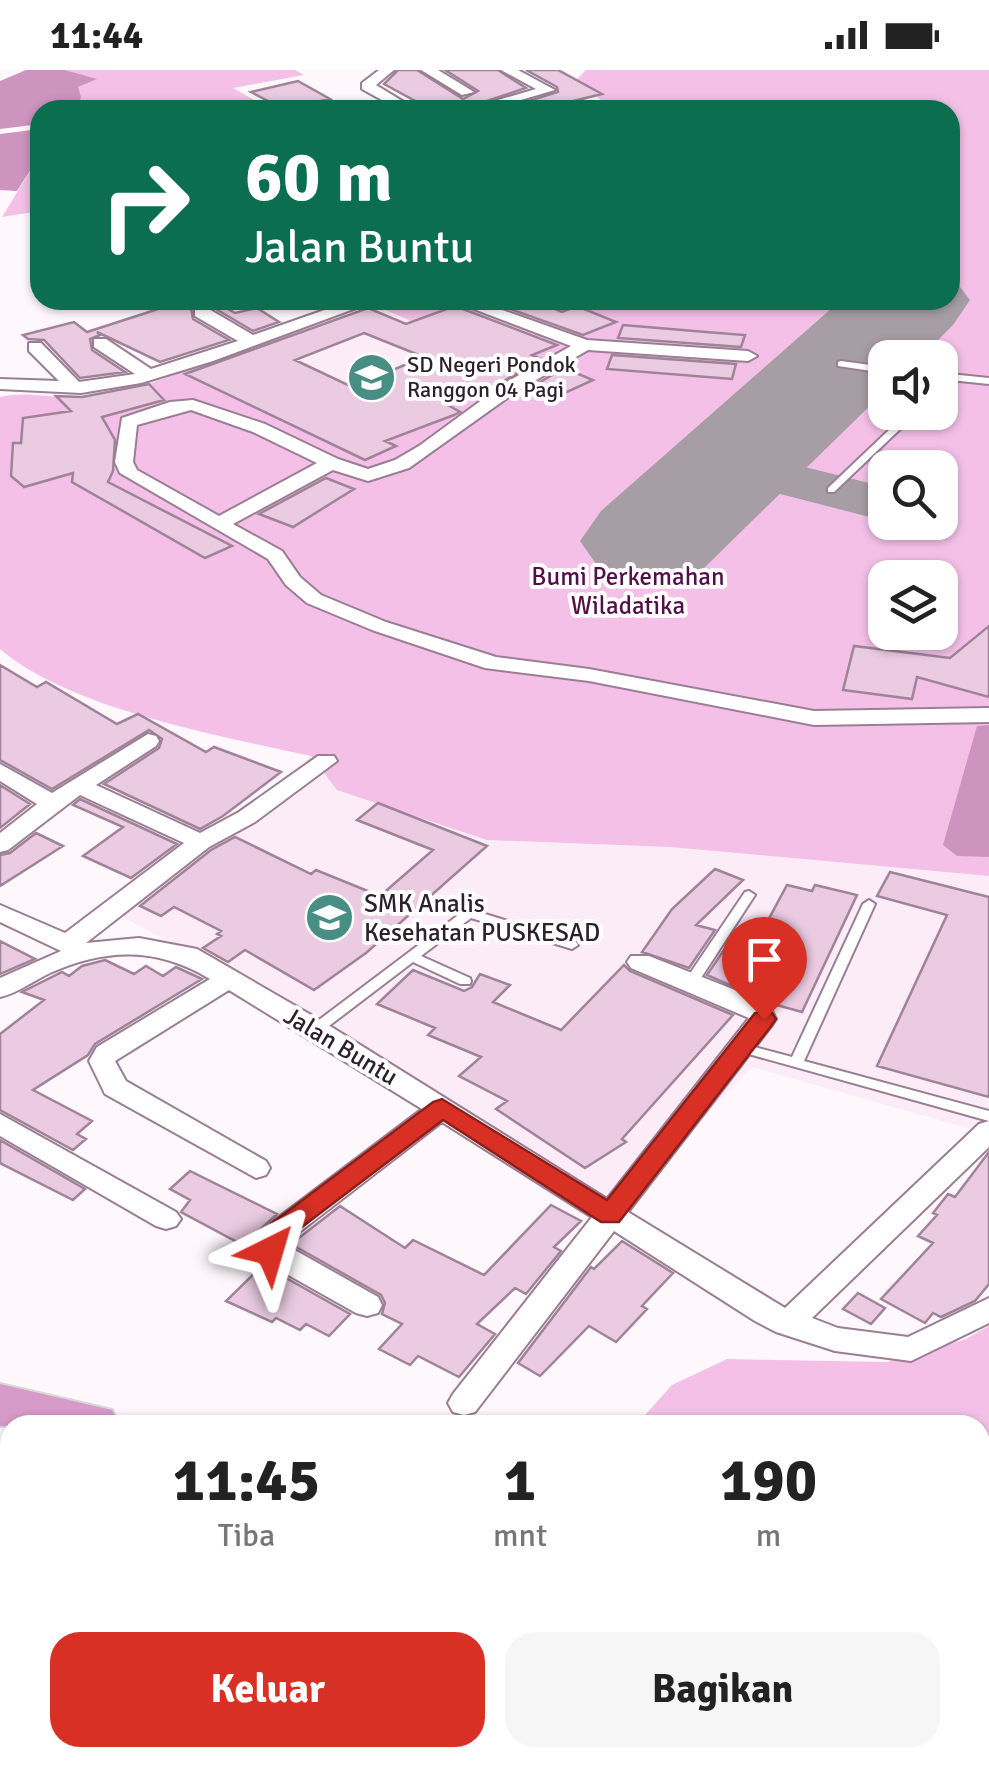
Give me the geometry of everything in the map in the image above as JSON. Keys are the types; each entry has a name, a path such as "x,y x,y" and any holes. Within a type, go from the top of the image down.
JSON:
{"highway":[{"path":"0,1404 49,1415"}],"street":[{"path":"386,70 367,86 392,100"},
{"path":"428,70 467,92"},
{"path":"508,70 548,90 509,100"},
{"path":"0,384 108,385 252,342 334,310"},
{"path":"486,310 585,345 748,356"},
{"path":"201,312 252,342"},
{"path":"100,343 148,376"},
{"path":"585,345 511,387 402,464 368,475 332,463 258,428 192,405 123,414 124,462 129,474 275,556 293,581 314,599 379,626 492,663 608,678 814,718 989,715"},
{"path":"35,347 74,386"},
{"path":"220,524 332,463"},
{"path":"0,845 52,803 148,741"},
{"path":"0,913 76,947 201,842 247,817 326,761"},
{"path":"0,771 52,803"},
{"path":"81,786 201,842"},
{"name":"Jalan Buntu","path":"0,989 76,947 171,950 228,978 316,1030 787,1324 835,1339 911,1350 989,1309"},
{"path":"464,1403 764,1019 760,1009 640,962"},
{"path":"228,978 106,1053 102,1061 115,1087 256,1168"},
{"path":"367,1305 270,1251 269,1240 442,1108"},
{"path":"0,1124 166,1219"},
{"path":"787,1324 989,1132"}],"lane":[{"path":"842,364 868,368"},
{"path":"958,378 989,381"},
{"path":"831,490 895,430"},
{"path":"692,981 749,895"},
{"path":"797,1062 869,904"},
{"path":"316,1030 469,913 572,946"},
{"path":"411,956 465,981"},
{"path":"739,1047 989,1116"}],"shaded area":[{"path":"26,70 65,70 97,79 78,87 80,100 30,100 30,125 0,129 0,81"},
{"path":"30,130 30,171 17,191 0,190 0,134"},
{"name":"SD Negeri Pondok Ranggon 04 Pagi","path":"355,310 386,310 511,364 370,427 221,357"},
{"path":"989,725 989,857 957,856 943,845 977,726"},
{"path":"311,756 337,790 490,840 670,847 989,876 989,1134 752,1067 613,1212 397,1068 114,912"}],"green space":[{"path":"65,70 295,70 304,75 233,88 254,100 77,100 78,87 95,79"},
{"name":"Bumi Perkemahan Wiladatika","path":"586,70 989,70 989,876 670,847 487,840 337,790 311,756 191,729 105,704 30,670 0,649 0,397 101,397 147,385 221,357 370,427 509,364 386,310 960,310 960,100 601,100 577,79"},
{"path":"30,171 30,213 2,217"},
{"path":"989,1326 989,1415 645,1415 672,1385 727,1359 887,1362 966,1339"}],"building":[{"path":"398,70 417,70 463,99 478,91 445,70 498,70 526,88 490,100 414,100 384,84"},
{"path":"526,70 558,70 602,94 578,100 532,100 558,92 557,87"},
{"path":"298,81 330,99 266,100 251,92"},
{"path":"155,310 191,310 193,319 229,340 160,362 97,332 100,335 90,339 92,350 125,372 80,378 44,340 23,335 74,322 87,332"},
{"path":"217,310 260,310 279,322 253,331"},
{"path":"362,310 373,310 406,324 444,310 465,310 557,345 532,355 541,359 492,388 448,405 460,412 385,441 396,446 365,460 185,374","holes":["364,333 424,357 352,387 295,360"]},
{"path":"513,310 587,310 616,322 583,335"},
{"path":"623,325 745,335 741,347 618,338"},
{"path":"612,355 736,364 732,379 607,369"},
{"path":"564,368 593,380 556,397 532,387"},
{"path":"149,384 164,400 102,417 115,440 113,471 108,482 232,546 205,558 72,482 73,473 24,487 11,476 13,443 21,443 23,418 71,411 56,396 82,397"},
{"path":"326,478 354,489 293,527 259,514"},
{"path":"989,626 989,697 917,677 912,699 843,690 854,646 950,658"},
{"path":"0,665 37,687 46,682 117,724 138,714 206,752 214,747 281,772 200,829 104,784 159,748 162,739 149,730 52,789 0,760"},
{"path":"0,785 30,804 0,828"},
{"path":"80,799 177,844 131,878 83,856 123,827 73,805"},
{"name":"SMK Analis Kesehatan PUSKESAD","path":"378,803 487,846 366,953 314,990 245,950 228,962 203,948 221,936 217,934 221,931 174,907 161,916 140,906 211,850 235,837 311,874 316,870 380,896 433,850 357,820"},
{"path":"36,833 63,846 0,886 0,855 10,853"},
{"path":"715,869 743,880 696,925 715,930 689,968 642,952 672,909"},
{"path":"890,872 989,897 989,1097 877,1066 947,915 877,896"},
{"path":"787,885 812,891 815,885 857,895 802,1012 773,1004 707,975 734,935 757,941"},
{"path":"0,941 35,959 0,974"},
{"path":"105,960 134,974 146,966 163,976 176,967 202,979 95,1044 88,1055 33,1090 92,1121 77,1134 86,1139 73,1150 0,1110 0,1034 44,1000 22,992 62,972 69,976 82,966"},
{"path":"624,965 733,1015 622,1139 626,1142 585,1168 496,1109 507,1101 459,1076 481,1057 428,1035 435,1028 377,1004 413,970 464,991 472,987 480,974 510,985 493,1002 561,1030"},
{"path":"0,1140 85,1189 73,1200 0,1163"},
{"path":"989,1152 989,1284 975,1301 941,1317 933,1313 925,1323 881,1299 933,1243 918,1236 937,1215 933,1213 948,1194 955,1197"},
{"path":"190,1171 277,1214 251,1238 254,1251 181,1212 190,1200 170,1189"},
{"path":"551,1205 581,1221 554,1247 561,1251 526,1294 515,1288 477,1324 495,1334 459,1377 418,1356 410,1365 379,1349 402,1324 382,1314 385,1303 381,1295 291,1244 340,1206 405,1248 413,1240 484,1275"},
{"path":"622,1241 673,1273 642,1306 647,1309 616,1342 589,1326 540,1376 518,1363 591,1267 594,1269"},
{"path":"263,1265 350,1314 329,1336 306,1324 300,1330 276,1318 272,1322 226,1301"},
{"path":"858,1293 885,1308 871,1324 843,1309"}],"taxiway":[{"path":"733,465 868,500"}],"runway":[{"path":"651,541 900,310"}],"place":[{"name":"SD Negeri Pondok Ranggon 04 Pagi","path":"372,377"},
{"name":"SMK Analis Kesehatan PUSKESAD","path":"329,917"}],"route":[{"path":"270,1251 269,1240 281,1230 442,1108 610,1215 764,1019"}]}
